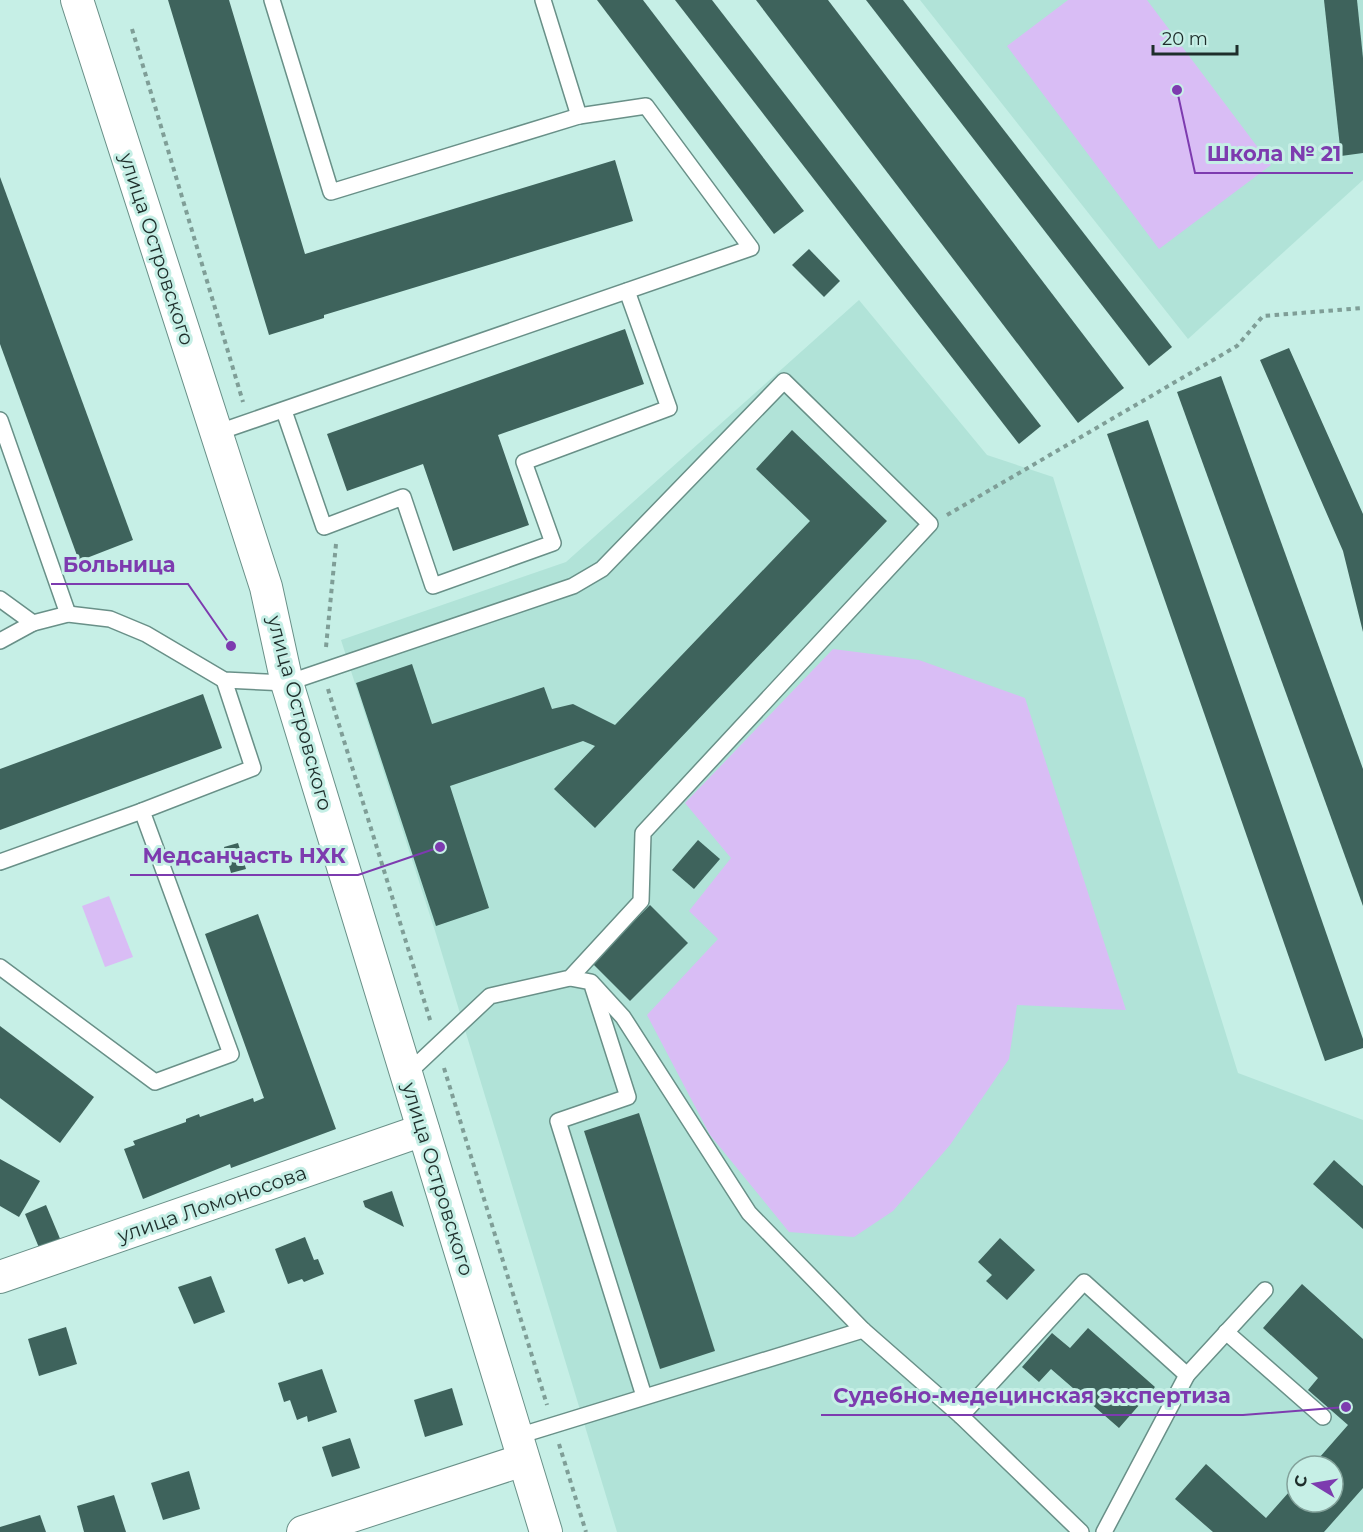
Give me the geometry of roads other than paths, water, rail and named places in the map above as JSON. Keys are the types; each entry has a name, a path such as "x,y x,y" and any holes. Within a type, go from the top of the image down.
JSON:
{"street":[{"name":"улица Островского","path":"77,0 266,587 287,683 546,1532"},
{"name":"улица Ломоносова","path":"0,1277 423,1130"},
{"path":"303,1532 519,1448"}],"lane":[{"path":"216,433 750,248 646,106 579,116 331,192 272,0"},
{"path":"543,0 579,116"},
{"path":"284,411 324,527 403,497 434,586 553,543 524,462 669,408 627,291"},
{"path":"0,641 33,623 68,614 110,620 128,627 224,680 287,683 573,586 602,569 784,381 930,524 643,833 641,901 570,978"},
{"path":"0,420 68,614"},
{"path":"0,599 33,623"},
{"path":"0,862 253,768 224,680"},
{"path":"0,967 155,1082 231,1054 142,811"},
{"path":"407,1074 490,996 570,978 591,982 622,1017 749,1213 863,1330 961,1416 1081,1532"},
{"path":"591,982 628,1097 558,1120 644,1396"},
{"path":"961,1416 1084,1282 1187,1375"},
{"path":"1104,1532 1187,1375 1265,1290"},
{"path":"519,1448 644,1396 863,1330"},
{"path":"1226,1332 1323,1417"}],"place":[{"name":"Школа № 21","path":"1177,90"},
{"name":"Больница","path":"231,646"},
{"name":"Медсанчасть НХК","path":"440,847"},
{"name":"Судебно-медецинская экспертиза","path":"1346,1407"}]}
